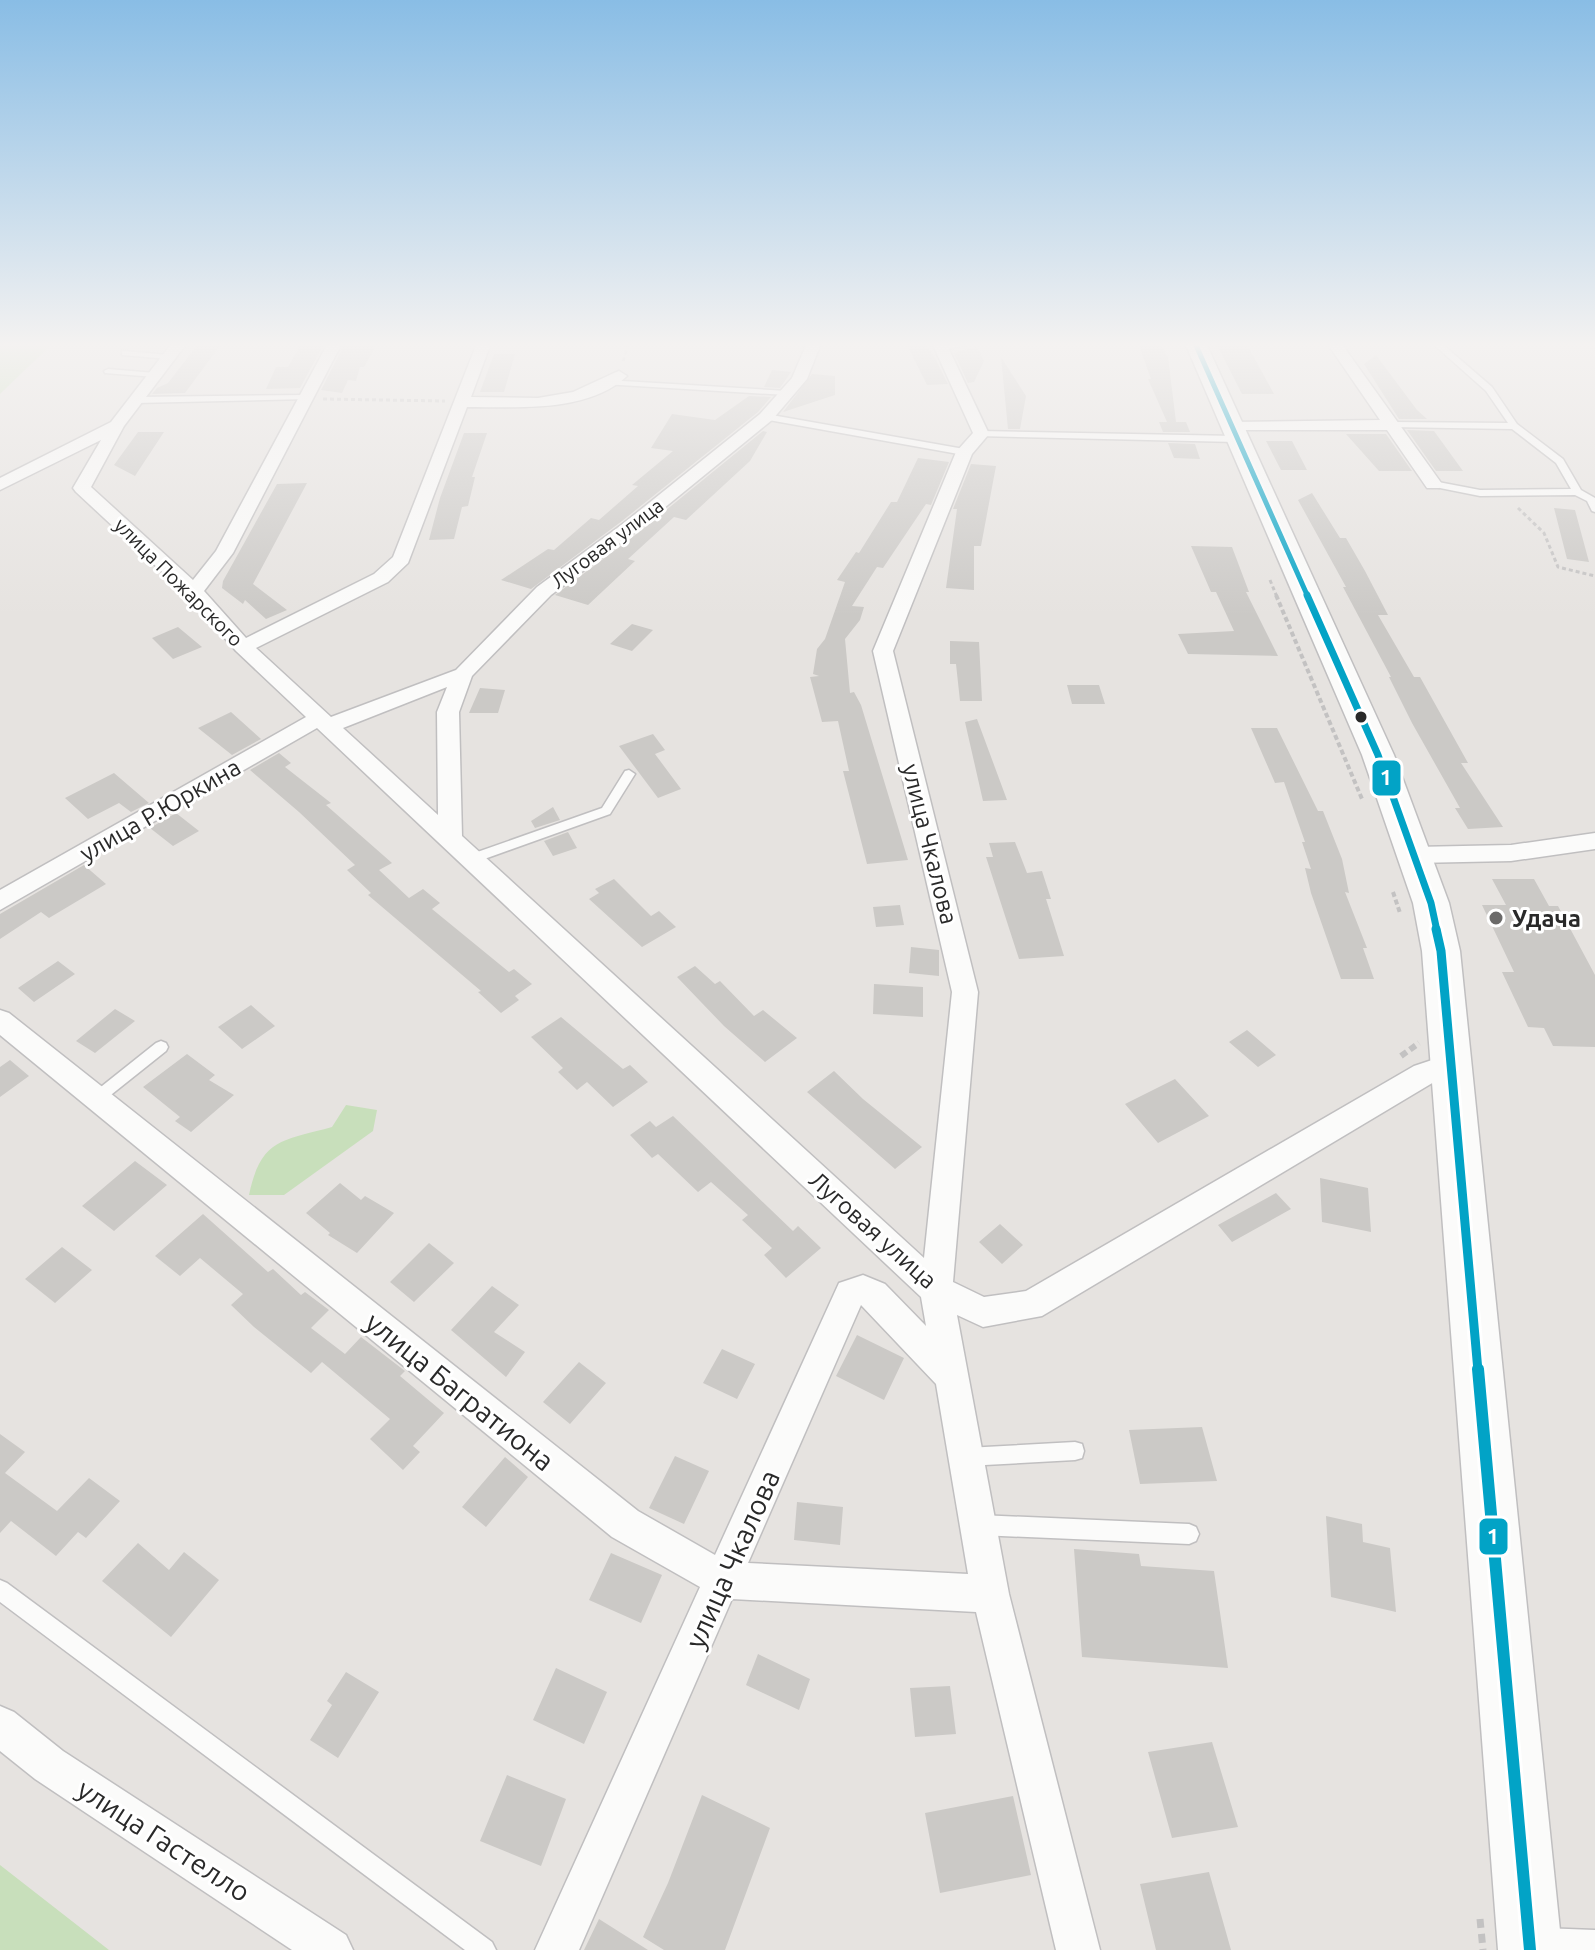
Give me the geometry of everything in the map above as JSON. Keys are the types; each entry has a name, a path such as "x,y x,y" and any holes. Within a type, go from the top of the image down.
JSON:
{"main road":[{"path":"1234,434 1378,755 1402,868 1431,903 1441,951 1431,1059 1530,1945"}],"street":[{"name":"улица Пожарского","path":"0,485 99,434"},
{"name":"улица Пожарского","path":"112,434 82,488 194,591 243,647 324,722"},
{"path":"194,591 224,553 287,434"},
{"path":"243,647 381,578 401,559 450,434"},
{"name":"Луговая улица","path":"450,840 448,712 463,674 544,591 630,527 745,434"},
{"path":"969,434 972,443"},
{"path":"1398,434 1433,484"},
{"name":"улица Чкалова","path":"972,443 883,651 965,992 936,1290 990,1594 1078,1950"},
{"name":"Луговая улица","path":"463,674 324,722 936,1290 983,1312 1031,1305 1431,1059"},
{"name":"улица Р.Юркина","path":"0,901 324,722"},
{"path":"1402,868 1595,841"},
{"name":"улица Багратиона","path":"0,1020 625,1524 723,1580 990,1594"},
{"name":"улица Чкалова","path":"557,1950 850,1293 863,1290 874,1294 951,1376"},
{"name":"улица Гастелло","path":"0,1726 49,1765 331,1950"}],"lane":[{"path":"901,434 972,443 1208,434"},
{"path":"1525,434 1560,461 1577,492"},
{"path":"1433,484 1480,493 1577,492 1591,499 1595,509"},
{"path":"471,859 606,811 629,774"},
{"path":"97,1098 161,1047"},
{"path":"966,1457 1075,1451"},
{"path":"978,1525 1189,1534"},
{"path":"0,1590 484,1950"},
{"path":"1530,1945 1595,1942"}],"path":[{"path":"1480,493 1501,498 1542,526 1553,546 1558,567 1595,576"},
{"path":"1265,567 1366,811"},
{"path":"1402,868 1403,923"},
{"path":"1479,1904 1483,1950"}],"green space":[{"path":"346,1105 377,1110 373,1131 284,1195 249,1195 254,1176 267,1152 287,1140 332,1127"},
{"path":"0,1865 109,1950 0,1950"}],"building":[{"path":"137,434 163,434 135,476 114,465"},
{"path":"464,434 487,434 472,477 475,477 468,506 462,507 454,539 429,540 440,498"},
{"path":"660,434 731,434 531,589 501,580 548,549 554,550 591,518 599,520 638,486 632,485 673,451 651,448"},
{"path":"759,434 766,434 750,461 686,520 674,517 628,559 635,561 588,605 555,595 638,533"},
{"path":"1346,434 1386,434 1412,471 1379,471"},
{"path":"1410,434 1436,434 1463,471 1436,471"},
{"path":"1266,441 1292,441 1307,470 1281,470"},
{"path":"1168,443 1195,444 1200,459 1174,458"},
{"path":"918,458 949,462 931,505 926,504 883,568 877,567 852,606 864,607 860,620 845,639 850,693 854,692 861,705 908,860 867,864 843,771 849,771 838,721 822,722 810,677 819,676 813,674 817,649 825,639 845,582 837,580 856,552 859,553 891,502 897,502"},
{"path":"971,464 996,466 981,546 974,546 974,590 946,588 957,509 953,509"},
{"path":"307,483 253,584 287,610 266,619 245,600 243,604 222,588 223,581 277,484"},
{"path":"1312,493 1340,538 1346,538 1365,571 1388,615 1378,615 1414,677 1420,677 1468,763 1461,763 1503,827 1468,829 1455,808 1460,808 1412,723 1343,587 1346,587 1298,500"},
{"path":"1554,508 1575,510 1589,562 1567,559"},
{"path":"1191,546 1232,547 1249,592 1246,592 1278,656 1188,654 1178,634 1234,631 1216,592 1211,592"},
{"path":"632,624 653,630 632,651 610,644"},
{"path":"178,627 202,647 173,659 152,638"},
{"path":"950,641 979,642 982,701 960,701 956,664 950,664"},
{"path":"1067,685 1099,685 1105,704 1072,704"},
{"path":"480,688 505,690 498,713 469,713"},
{"path":"231,712 261,739 232,755 198,728"},
{"path":"977,719 1007,800 983,801 965,722"},
{"path":"1251,728 1277,728 1318,811 1323,811 1342,859 1349,893 1345,892 1367,948 1363,948 1374,979 1341,979 1311,893 1305,868 1311,869 1302,842 1305,842 1284,782 1275,783"},
{"path":"653,734 665,750 655,754 681,789 658,798 619,746"},
{"path":"279,753 291,763 285,767 331,803 326,805 392,863 379,870 409,898 423,889 440,903 432,909 509,972 514,969 532,984 515,996 519,1000 501,1013 478,992 481,991 368,895 371,893 347,870 355,865 250,770"},
{"path":"114,773 149,803 131,812 119,803 88,819 65,798"},
{"path":"553,807 560,820 535,828 531,821"},
{"path":"176,813 199,831 173,846 150,828"},
{"path":"568,832 577,848 553,856 544,841"},
{"path":"1015,842 1027,873 1042,871 1051,899 1046,899 1064,956 1019,959 986,857 993,857 989,843"},
{"path":"84,865 106,884 49,918 41,912 0,939 0,914"},
{"path":"614,879 651,916 659,911 676,927 642,947 589,899 599,893 595,889"},
{"path":"1492,879 1534,879 1549,906 1558,906 1595,975 1595,1047 1553,1046 1544,1028 1528,1027 1502,972 1514,972 1482,905 1506,905"},
{"path":"900,905 904,925 876,927 873,907"},
{"path":"911,947 939,950 939,976 909,973"},
{"path":"58,961 75,974 34,1002 18,988"},
{"path":"695,966 715,984 720,981 754,1016 763,1010 797,1038 765,1062 724,1026 677,977"},
{"path":"874,984 923,987 923,1017 873,1014"},
{"path":"251,1005 275,1026 242,1049 218,1027"},
{"path":"115,1009 135,1021 95,1053 76,1041"},
{"path":"561,1017 623,1069 630,1065 648,1082 613,1107 587,1082 577,1090 558,1072 563,1068 531,1037"},
{"path":"1247,1030 1276,1055 1258,1067 1229,1042"},
{"path":"187,1054 215,1075 209,1080 234,1095 191,1132 175,1121 180,1117 143,1087"},
{"path":"10,1060 29,1076 0,1097 0,1067"},
{"path":"834,1071 922,1147 895,1169 807,1092"},
{"path":"1175,1079 1209,1116 1158,1143 1125,1104"},
{"path":"673,1116 793,1231 798,1226 821,1248 786,1278 764,1255 772,1248 742,1220 748,1215 711,1182 698,1192 658,1154 652,1158 630,1135 650,1121 656,1127"},
{"path":"135,1161 167,1185 114,1231 82,1206"},
{"path":"1320,1178 1368,1188 1371,1232 1322,1222"},
{"path":"340,1183 361,1200 365,1196 394,1213 357,1253 328,1235 330,1233 306,1213"},
{"path":"1276,1193 1291,1209 1232,1242 1218,1225"},
{"path":"203,1214 268,1272 273,1269 301,1295 305,1292 329,1310 311,1328 345,1354 361,1337 405,1371 400,1376 444,1413 413,1446 420,1452 403,1470 370,1439 390,1419 322,1362 311,1373 254,1327 231,1305 243,1294 200,1258 180,1276 155,1256"},
{"path":"1000,1224 1023,1245 1002,1264 979,1242"},
{"path":"429,1243 454,1263 414,1302 390,1282"},
{"path":"62,1247 92,1270 55,1303 25,1279"},
{"path":"492,1286 519,1305 494,1332 525,1352 506,1377 451,1330"},
{"path":"857,1335 904,1358 884,1400 836,1376"},
{"path":"722,1349 755,1364 737,1399 703,1383"},
{"path":"579,1362 606,1383 570,1424 543,1402"},
{"path":"1202,1427 1217,1481 1140,1484 1129,1430"},
{"path":"0,1434 25,1452 5,1473 57,1511 89,1478 120,1501 86,1538 78,1532 56,1556 11,1521 0,1533"},
{"path":"675,1456 709,1471 684,1524 649,1508"},
{"path":"505,1457 528,1477 486,1527 462,1507"},
{"path":"797,1502 843,1507 840,1545 794,1540"},
{"path":"1326,1516 1362,1524 1363,1542 1390,1548 1396,1612 1331,1597"},
{"path":"138,1543 169,1570 184,1552 219,1580 171,1637 102,1581"},
{"path":"1074,1549 1139,1554 1141,1566 1214,1571 1228,1668 1082,1657"},
{"path":"611,1553 662,1575 641,1623 589,1600"},
{"path":"758,1654 810,1679 799,1710 746,1685"},
{"path":"556,1668 607,1692 584,1744 533,1720"},
{"path":"346,1672 379,1692 338,1758 310,1740 332,1705 327,1701"},
{"path":"950,1686 956,1734 915,1737 910,1688"},
{"path":"1212,1742 1238,1827 1172,1838 1148,1752"},
{"path":"507,1775 566,1799 541,1866 480,1841"},
{"path":"702,1795 770,1828 725,1950 664,1950 643,1937"},
{"path":"1013,1796 1031,1875 940,1893 925,1813"},
{"path":"1209,1872 1231,1950 1156,1950 1140,1884"},
{"path":"599,1919 648,1950 584,1950"}],"transit line":[{"name":"1","path":"1235,434 1378,755 1431,903 1441,951 1530,1950"}],"place":[{"name":"Удача","path":"1496,918"}]}
